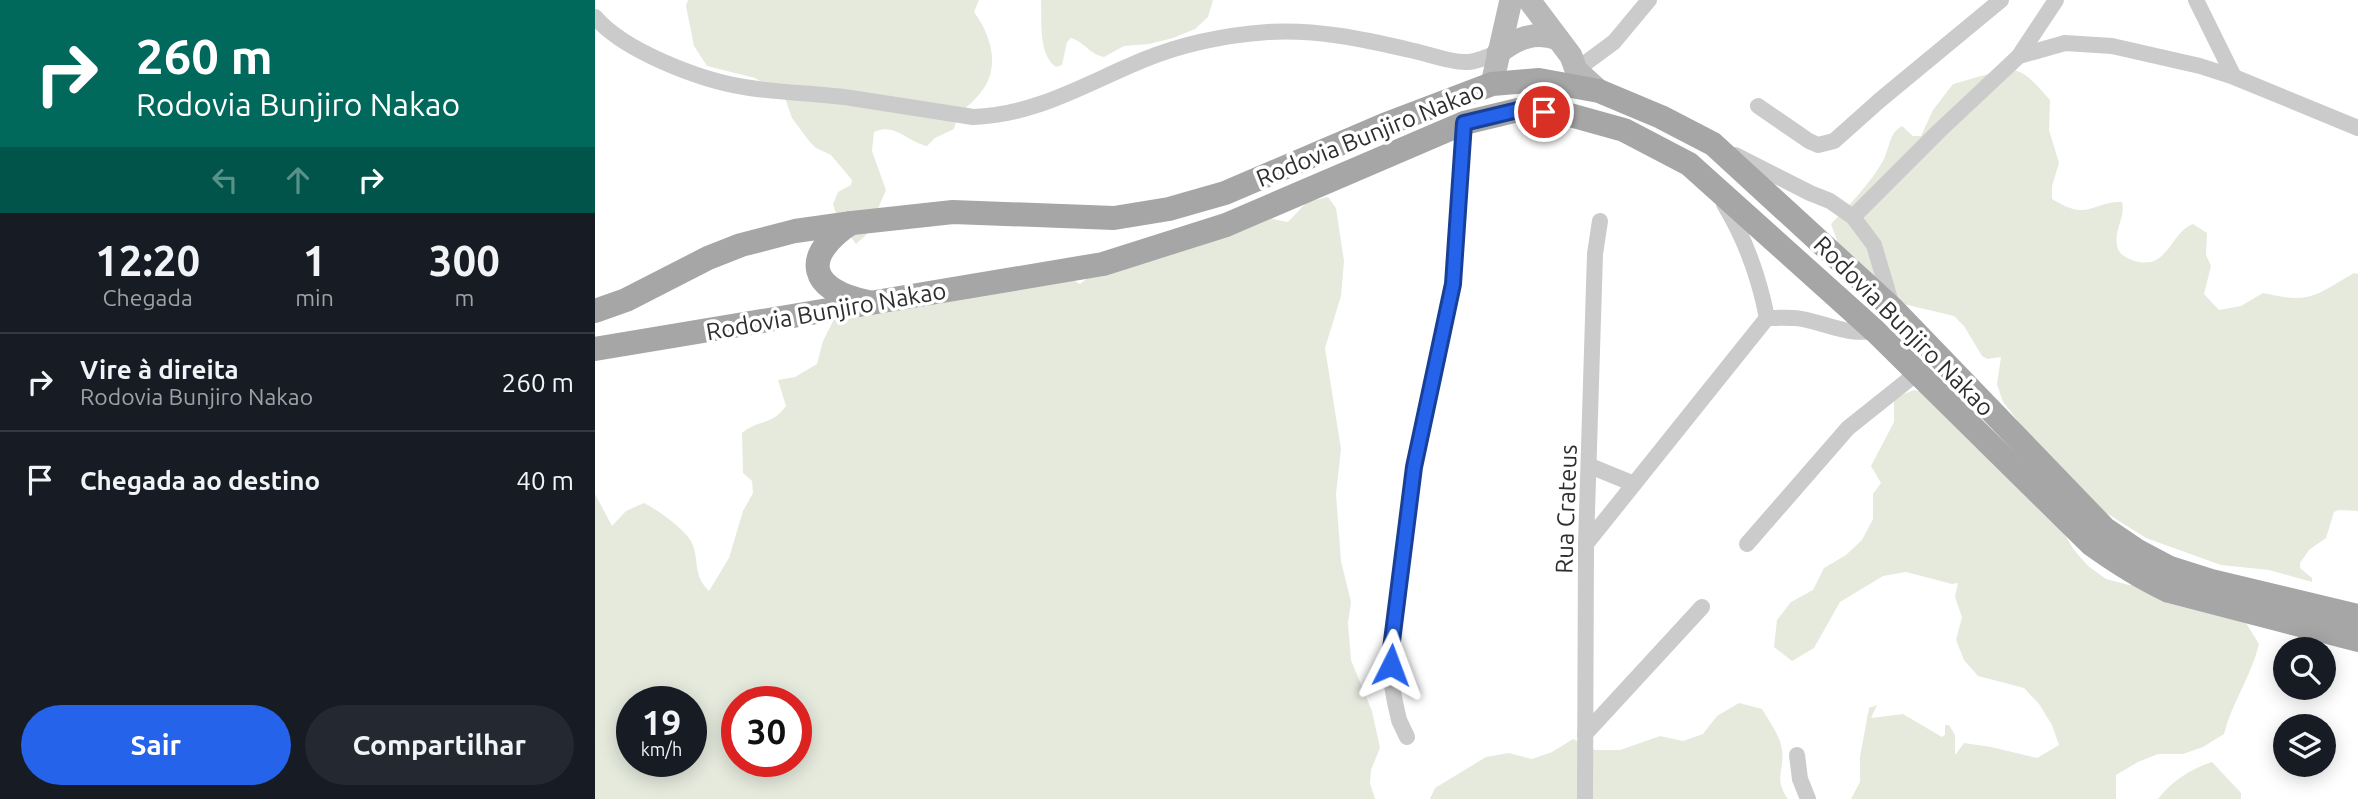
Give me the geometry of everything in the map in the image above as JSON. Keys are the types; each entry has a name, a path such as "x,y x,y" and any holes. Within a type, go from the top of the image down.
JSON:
{"main road":[{"name":"Rodovia Bunjiro Nakao","path":"595,311 626,300 684,269 741,245 795,231 953,212 1114,218 1169,209 1225,193 1384,125 1492,84 1539,79 1599,91 1661,117 1713,144 1893,309 2105,529 2136,550 2170,568 2211,581 2358,616"},
{"name":"Rodovia Bunjiro Nakao","path":"595,349 1103,264 1226,225 1464,123 1518,110 1570,115 1624,130 1689,164 1875,331 2091,544 2143,579 2169,591 2199,600 2358,640"},
{"path":"852,223 834,234 821,250 817,265 821,278 831,288 846,297 875,303"}],"street":[{"path":"1492,84 1511,0"},
{"path":"1529,0 1571,56 1576,71 1599,91"},
{"path":"1576,71 1614,42 1649,0"},
{"path":"1758,106 1809,141 1818,145 1834,141 2001,0"},
{"path":"1853,217 2019,56 2056,0"},
{"path":"2196,0 2234,77"},
{"path":"595,17 634,48 674,66 724,83 850,98 973,117 1027,109 1054,100 1145,59 1182,47 1268,32 1345,36 1467,62 1498,53 1515,41 1534,35 1558,38"},
{"path":"2019,56 2065,43 2100,44 2176,60 2234,77 2358,128"},
{"path":"1407,737 1399,720 1391,680 1391,649 1414,467 1453,284 1464,123"},
{"path":"1713,144 1830,201 1853,217 1874,244 1893,309"},
{"path":"1586,544 1767,318 1759,277 1740,232 1725,204 1689,164"},
{"name":"Rua Crateus","path":"1585,799 1586,544 1595,254 1600,221"},
{"path":"1767,318 1800,318 1840,331 1875,331"},
{"path":"1747,544 1847,428 1917,373"},
{"path":"1590,466 1634,484"},
{"path":"1585,734 1702,607"},
{"path":"1797,755 1800,779 1808,799"}],"shaded area":[{"path":"688,0 979,0 974,12 990,44 992,66 984,88 960,115 954,129 935,138 927,146 888,129 874,132 872,151 886,190 867,234 856,244 838,220 833,204 838,192 851,185 852,180 831,155 816,148 809,141 792,118 784,95 755,78 707,66 694,46 686,6"},
{"path":"1041,0 1213,0 1208,17 1195,29 1149,44 1124,46 1104,57 1071,38 1067,42 1062,65 1056,67 1046,54 1044,46"},
{"path":"2006,69 2025,75 2050,100 2049,130 2059,163 2052,186 2052,199 2069,208 2081,210 2122,202 2117,245 2126,258 2144,263 2153,261 2167,250 2185,228 2193,224 2207,233 2206,255 2211,266 2204,294 2219,310 2241,306 2263,293 2292,298 2311,296 2354,273 2358,274 2358,511 2334,512 2326,538 2309,550 2300,563 2300,568 2312,578 2312,582 2269,570 2221,565 2146,538 2084,499 2065,481 2003,402 1997,384 2001,357 1987,359 1982,356 1964,326 1954,316 1874,297 1849,273 1831,224 1873,176 1884,159 1895,132 1902,126 1913,136 1921,136 1933,110 1953,84"},
{"path":"1328,197 1336,208 1344,261 1341,296 1325,348 1341,449 1336,494 1341,561 1351,602 1348,623 1351,660 1372,711 1380,748 1371,770 1370,783 1375,799 595,799 595,494 612,526 626,511 644,503 677,526 692,543 700,579 709,591 729,558 743,511 753,493 752,481 743,473 742,433 775,417 786,406 778,380 795,377 817,364 823,341 834,319 1068,277 1080,284 1096,271 1262,217 1288,222 1307,202"},
{"path":"1914,390 1937,396 2035,485 2074,550 2088,566 2106,579 2129,585 2154,585 2246,623 2259,644 2224,734 2203,747 2183,754 2158,754 2116,775 2116,799 1851,799 1860,782 1860,757 1869,708 1877,705 1871,718 1903,714 1942,737 1945,735 1945,725 1949,725 1955,735 1955,755 1964,743 2037,758 2059,745 2052,725 2039,704 2024,688 1978,676 1964,660 1956,640 1962,617 1955,597 1958,583 1952,584 1906,572 1883,576 1840,602 1814,648 1792,661 1774,647 1777,620 1791,602 1813,590 1824,568 1846,555 1862,540 1873,519 1873,494 1881,483 1871,466 1894,422 1894,398"},
{"path":"1739,703 1762,709 1777,734 1783,757 1780,780 1788,799 1430,799 1435,788 1486,757 1509,753 1532,759 1552,752 1573,739 1595,750 1620,750 1660,736 1683,741 1703,734 1717,716"},
{"path":"2212,762 2241,793 2241,799 2158,799 2182,776"}],"route":[{"path":"1391,665 1414,467 1453,284 1464,123 1518,110 1544,112"}]}
